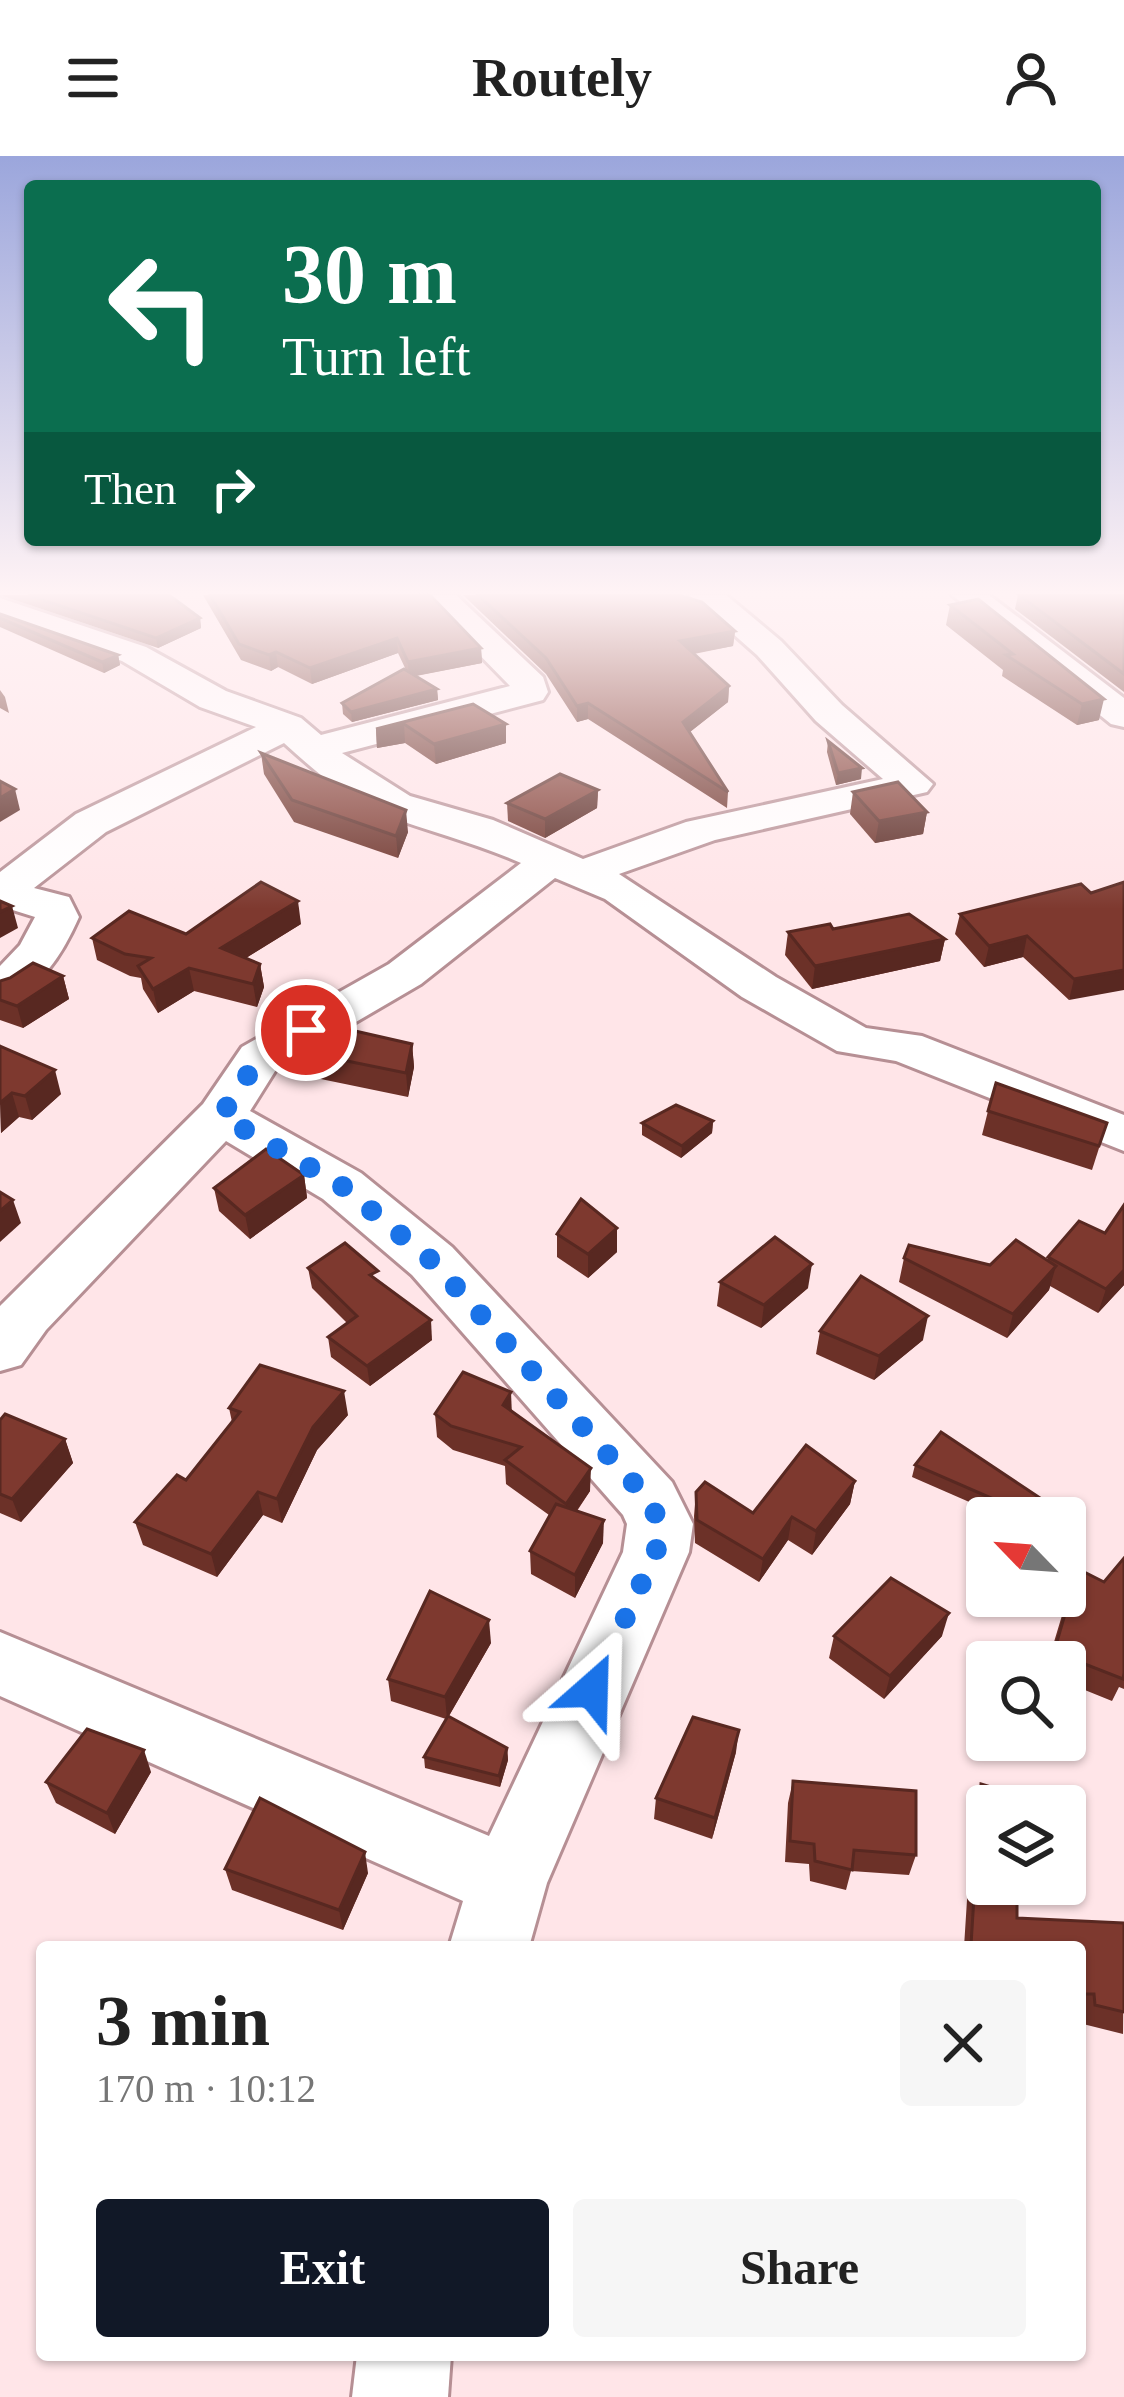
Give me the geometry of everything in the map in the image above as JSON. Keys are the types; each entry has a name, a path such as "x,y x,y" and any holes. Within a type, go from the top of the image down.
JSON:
{"street":[{"path":"214,700 301,737 336,769 396,806 478,829 620,890 759,987 854,1041 905,1047 1124,1134"},
{"path":"2,893 41,858 92,824 301,737 491,700"},
{"path":"0,1349 25,1315 221,1116 259,1058 405,974 569,866 913,784 817,700"},
{"path":"0,988 22,973 42,950 57,917 52,906 2,893"},
{"path":"0,1664 499,1915 656,1552 660,1524 649,1500 432,1261 342,1186 221,1116"},
{"path":"400,2397 403,2361"}],"building":[{"path":"348,700 397,700 351,712 342,703"},
{"path":"573,700 712,700 683,722 728,792 588,703 577,706"},
{"path":"473,704 506,724 434,744 404,724 376,729"},
{"path":"828,741 862,768 838,773"},
{"path":"261,753 406,810 396,836 292,800"},
{"path":"560,774 598,790 545,819 507,803"},
{"path":"0,781 15,789 0,798"},
{"path":"898,782 927,812 879,821 853,792"},
{"path":"261,882 298,901 221,948 260,964 253,984 189,968 153,989 138,966 151,958 125,954 92,938 129,911 186,934"},
{"path":"1124,882 1124,970 1074,979 1027,936 989,946 960,914 1081,884 1091,893"},
{"path":"909,914 945,939 815,966 788,932 830,924 833,929"},
{"path":"33,963 63,976 17,1006 0,1000 0,981"},
{"path":"320,1023 412,1044 406,1073 278,1047"},
{"path":"0,1046 55,1070 25,1096 12,1093 0,1103"},
{"path":"996,1083 1107,1123 1099,1146 988,1111"},
{"path":"676,1105 713,1121 682,1146 642,1123"},
{"path":"266,1149 304,1175 245,1215 214,1188"},
{"path":"0,1192 13,1200 0,1211"},
{"path":"581,1199 617,1228 588,1254 557,1234"},
{"path":"1124,1205 1124,1270 1106,1289 1048,1257 1079,1221 1105,1233"},
{"path":"775,1237 812,1264 764,1305 720,1282"},
{"path":"1016,1240 1056,1266 1013,1314 904,1258 909,1245 990,1265"},
{"path":"345,1243 378,1271 370,1275 431,1320 367,1366 328,1337 357,1316 308,1268"},
{"path":"861,1276 928,1316 879,1356 820,1331"},
{"path":"260,1365 344,1391 313,1427 277,1499 258,1492 211,1554 135,1522 177,1475 186,1480 240,1412 229,1408"},
{"path":"463,1372 511,1392 503,1405 591,1468 566,1504 505,1460 521,1447 451,1426 435,1414"},
{"path":"5,1414 65,1439 12,1499 0,1494 0,1420"},
{"path":"941,1432 1038,1497 989,1497 915,1465"},
{"path":"806,1445 855,1481 816,1531 792,1517 763,1559 697,1520 696,1492 705,1482 753,1513"},
{"path":"556,1504 604,1520 575,1575 530,1551"},
{"path":"1124,1558 1123,1679 1086,1665 1086,1641 1057,1641 1064,1617 1086,1617 1086,1573 1104,1582"},
{"path":"891,1578 949,1613 890,1676 834,1636"},
{"path":"430,1591 489,1620 445,1697 388,1679"},
{"path":"448,1716 507,1748 499,1776 424,1757"},
{"path":"693,1717 739,1730 715,1818 656,1798"},
{"path":"87,1729 144,1750 107,1813 46,1782"},
{"path":"793,1781 916,1791 916,1855 854,1850 852,1870 815,1861 814,1844 790,1841"},
{"path":"260,1798 365,1852 339,1910 225,1869"},
{"path":"973,1905 1017,1905 1017,1918 1124,1923 1124,2012 1095,2005 1094,1994 1086,1994 1086,1941 971,1941"}],"route":[{"path":"306,1030 259,1058 221,1116 342,1186 432,1261 649,1500 660,1524 656,1552 592,1690"}]}
